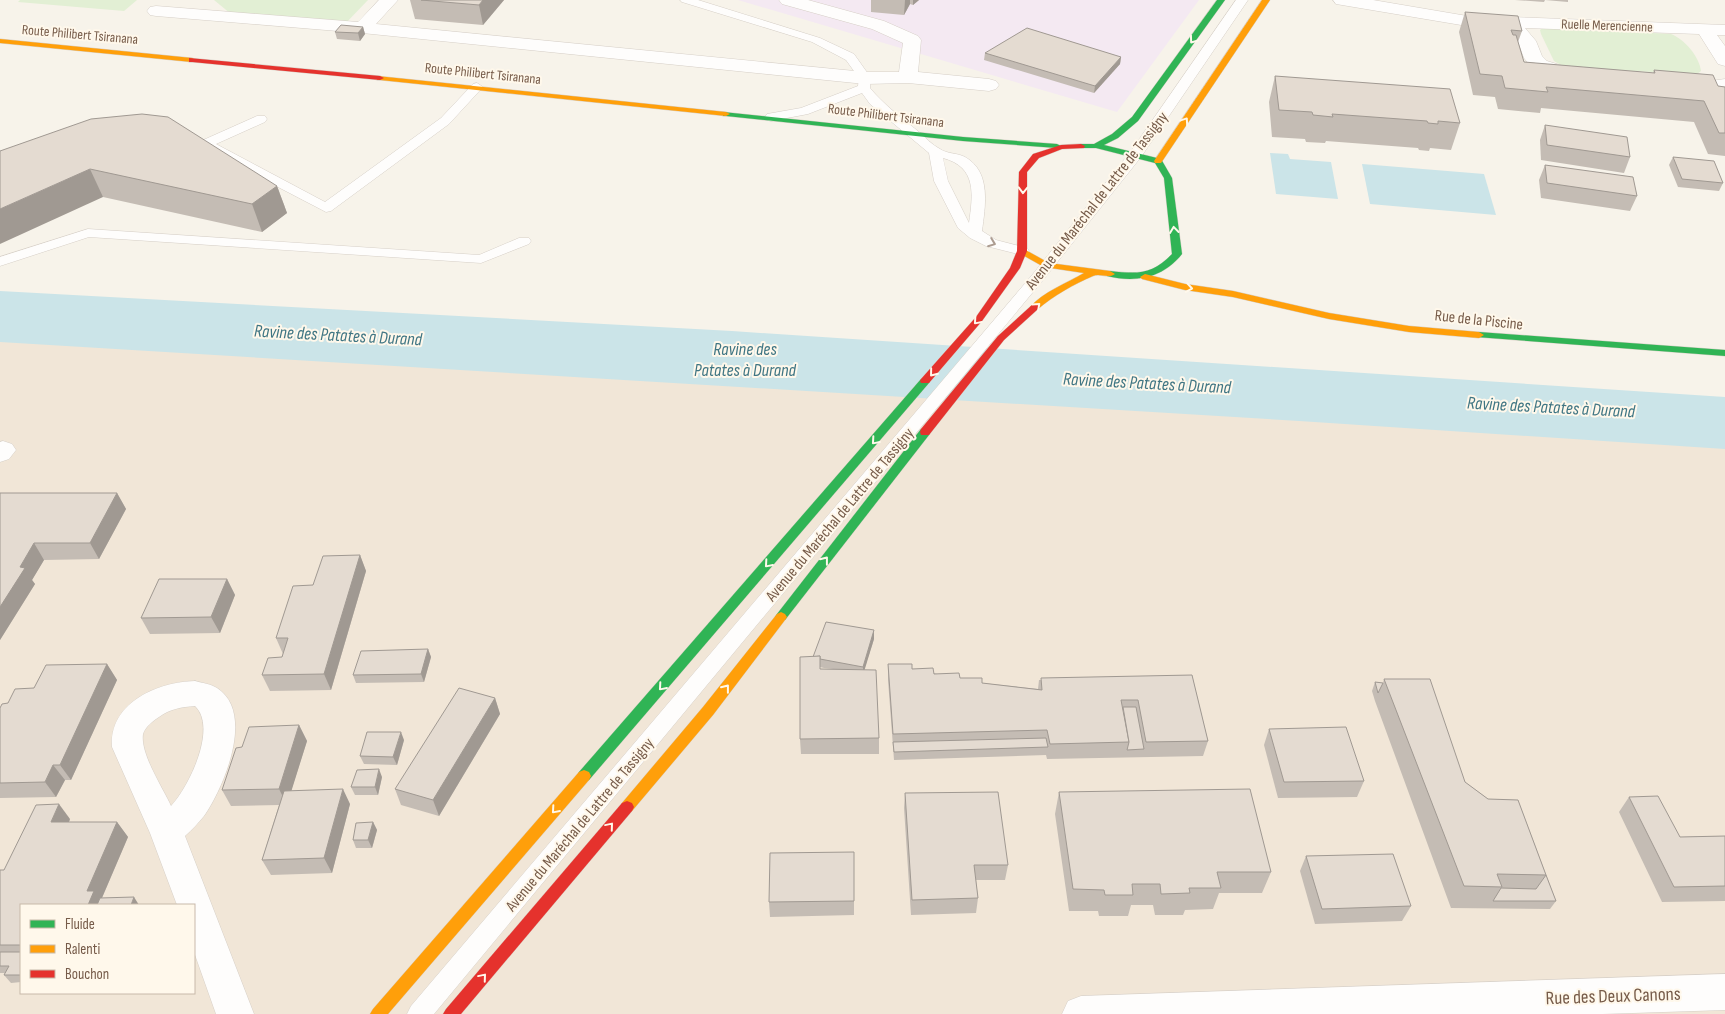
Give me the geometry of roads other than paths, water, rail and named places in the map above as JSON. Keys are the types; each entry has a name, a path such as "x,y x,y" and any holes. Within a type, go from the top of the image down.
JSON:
{"main road":[{"name":"Avenue du Maréchal de Lattre de Tassigny","path":"1096,146 1115,136 1136,119 1221,0"},
{"name":"Avenue du Maréchal de Lattre de Tassigny","path":"1158,161 1266,0"},
{"name":"Route Philibert Tsiranana","path":"0,41 477,87 963,139 1061,147"},
{"name":"Route Philibert Tsiranana","path":"963,139 988,153"},
{"path":"1047,265 1022,251 1019,170 1036,156 1061,147 1096,146 1136,154 1158,161 1168,178 1180,257 1145,277"},
{"name":"Avenue du Maréchal de Lattre de Tassigny","path":"378,1014 979,319 1015,268 1022,251"},
{"name":"Rue de la Piscine","path":"1047,265 1091,272 1145,277 1185,287 1234,294 1329,316 1409,328 1529,340 1725,353"},
{"name":"Avenue du Maréchal de Lattre de Tassigny","path":"994,337 1044,300 1091,272"},
{"name":"Rue de la Piscine","path":"1204,278 1234,294"},
{"name":"Avenue du Maréchal de Lattre de Tassigny","path":"451,1014 708,711 936,407"}],"street":[{"path":"362,28 389,0"},
{"path":"788,0 878,25 912,40 908,77"},
{"name":"Ruelle Merencienne","path":"1342,0 1479,23 1510,22 1725,30"},
{"path":"156,11 362,28 865,83 908,77 989,85"},
{"path":"1510,22 1527,41 1533,58 1540,64 1563,74 1587,77"},
{"path":"1704,29 1725,60"},
{"path":"1664,83 1720,89"},
{"path":"167,832 194,904"},
{"path":"195,907 235,1014"},
{"name":"Rue des Deux Canons","path":"1081,1014 1301,1010 1725,992"}],"lane":[{"path":"686,0 816,40 850,57 874,101 934,152 963,161 974,174 978,193 975,234"},
{"name":"Avenue du Maréchal de Lattre de Tassigny","path":"419,1014 994,337 1047,265 1136,154 1242,0"},
{"path":"771,117 804,111 865,83"},
{"path":"261,119 206,144 326,208 445,121 477,87"},
{"path":"934,152 941,181 963,225 991,243 1022,251"},
{"path":"0,262 88,233 481,259 524,241"}],"water":[{"path":"1270,153 1288,154 1290,159 1331,162 1338,199 1276,194"},
{"path":"1362,164 1484,174 1496,215 1370,204"},
{"name":"Ravine des Patates à Durand","path":"0,291 732,331 1725,397 1725,449 1299,421 0,342"}]}
